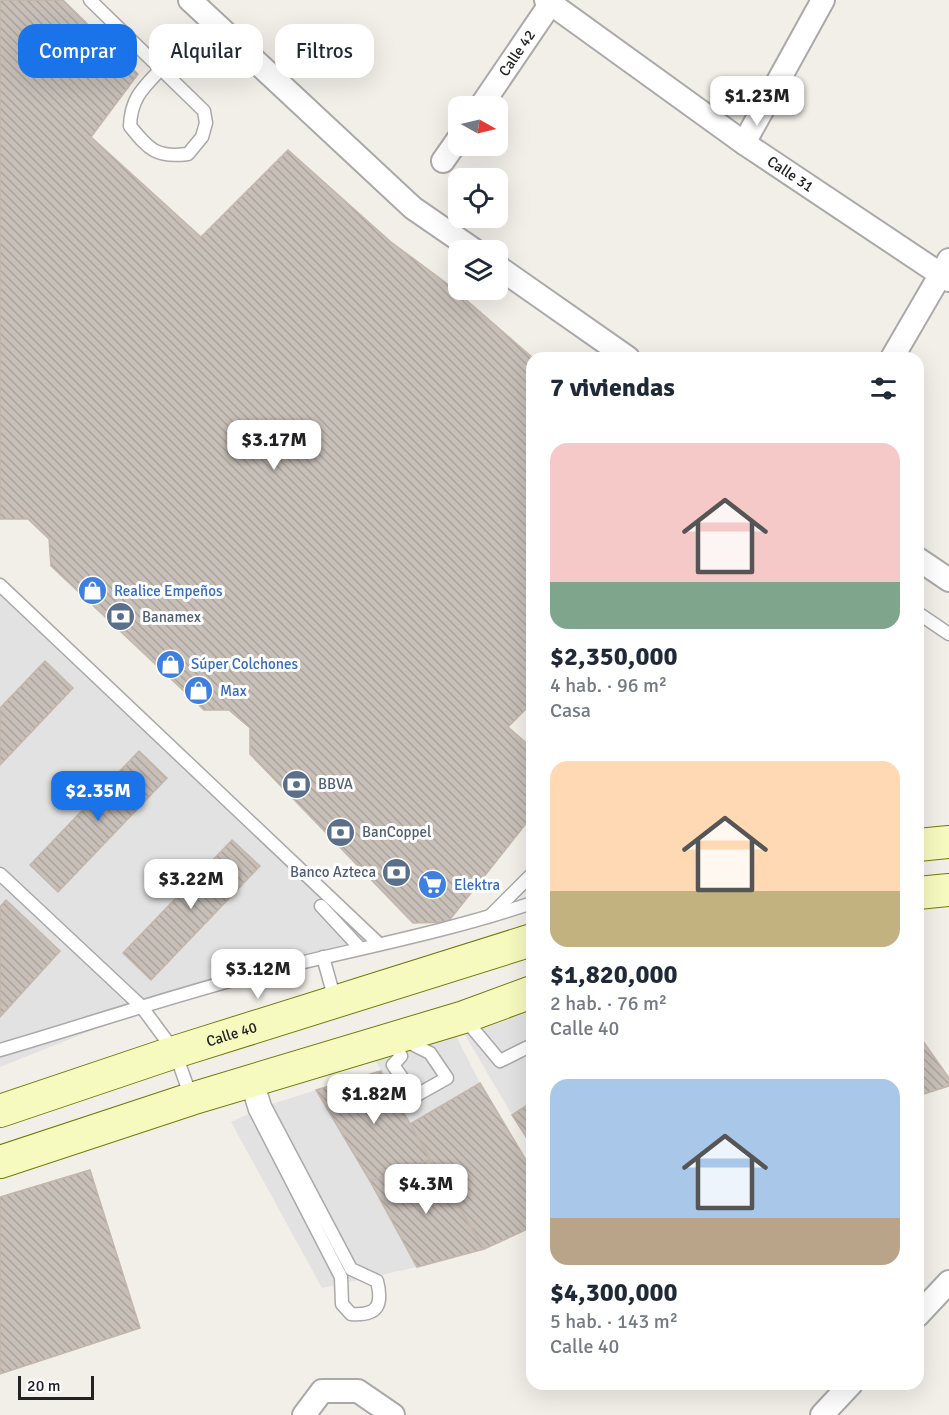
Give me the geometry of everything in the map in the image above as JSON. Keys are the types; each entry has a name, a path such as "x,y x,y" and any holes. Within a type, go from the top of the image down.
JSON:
{"main road":[{"path":"924,844 949,842"},
{"path":"924,892 949,890"},
{"name":"Calle 40","path":"0,1111 175,1052 526,942"},
{"path":"0,1162 191,1099 464,1017 526,994"}],"street":[{"path":"190,0 413,208 459,240"},
{"path":"744,143 823,0"},
{"name":"Calle 31","path":"550,1 744,143 946,272"},
{"name":"Calle 42","path":"488,96 550,1"},
{"path":"443,161 448,154"},
{"path":"896,352 946,272"},
{"path":"508,274 619,352"},
{"path":"924,563 949,580"},
{"path":"924,1309 949,1282"},
{"path":"822,1415 845,1390"},
{"path":"304,1415 322,1391 358,1391 393,1415"}],"lane":[{"path":"90,0 149,57"},
{"path":"161,69 204,111 206,123 202,137 188,154 166,157 145,145 130,126 130,108 141,90 161,69"},
{"path":"0,585 378,943"},
{"path":"924,617 949,634"},
{"path":"0,874 141,1005 175,1052 191,1099"},
{"path":"488,919 526,880"},
{"path":"0,1050 141,1005 378,943 488,919 526,905"},
{"path":"321,906 360,948"},
{"path":"323,957 335,1001"},
{"path":"464,1017 500,1061 526,1049"},
{"path":"401,1036 430,1053 447,1078 415,1096 393,1065 401,1056 401,1036"},
{"path":"252,1082 351,1269 376,1281 381,1296 375,1310 365,1315 351,1314 342,1304 341,1276 255,1110 252,1082"}],"shaded area":[{"path":"0,576 393,946 183,1000 115,1021 0,1067"},
{"path":"526,1013 526,1106 512,1115 465,1035"},
{"path":"454,1032 480,1083 410,1124 373,1056"},
{"path":"316,1090 370,1181 417,1267 322,1288 231,1122 266,1106"}],"building":[{"path":"0,0 63,0 87,24 18,24 18,78 135,78 91,137 201,237 288,150 391,242 448,284 448,300 466,300 526,352 526,709 508,727 526,743 526,824 448,922 413,923 250,754 250,728 229,710 204,710 51,566 49,539 28,519 0,519"},
{"path":"45,661 73,688 0,765 0,708"},
{"path":"139,751 167,778 58,892 30,865"},
{"path":"232,840 260,866 151,980 123,953"},
{"path":"6,900 60,951 0,1017 0,907"},
{"path":"924,1043 949,1078 949,1086 924,1094"},
{"path":"381,1071 430,1160 370,1181 316,1090"},
{"path":"480,1083 526,1160 526,1230 484,1249 410,1124"},
{"path":"526,1106 526,1137 512,1115"},
{"path":"430,1160 484,1249 417,1267 370,1181"},
{"path":"90,1170 140,1328 0,1374 0,1197"}],"place":[{"name":"Realice Empeños","path":"93,591"},
{"name":"Banamex","path":"121,617"},
{"name":"Súper Colchones","path":"170,664"},
{"name":"Max","path":"199,691"},
{"name":"BBVA","path":"297,784"},
{"name":"BanCoppel","path":"341,832"},
{"name":"Banco Azteca","path":"397,872"},
{"name":"Elektra","path":"433,885"}]}
